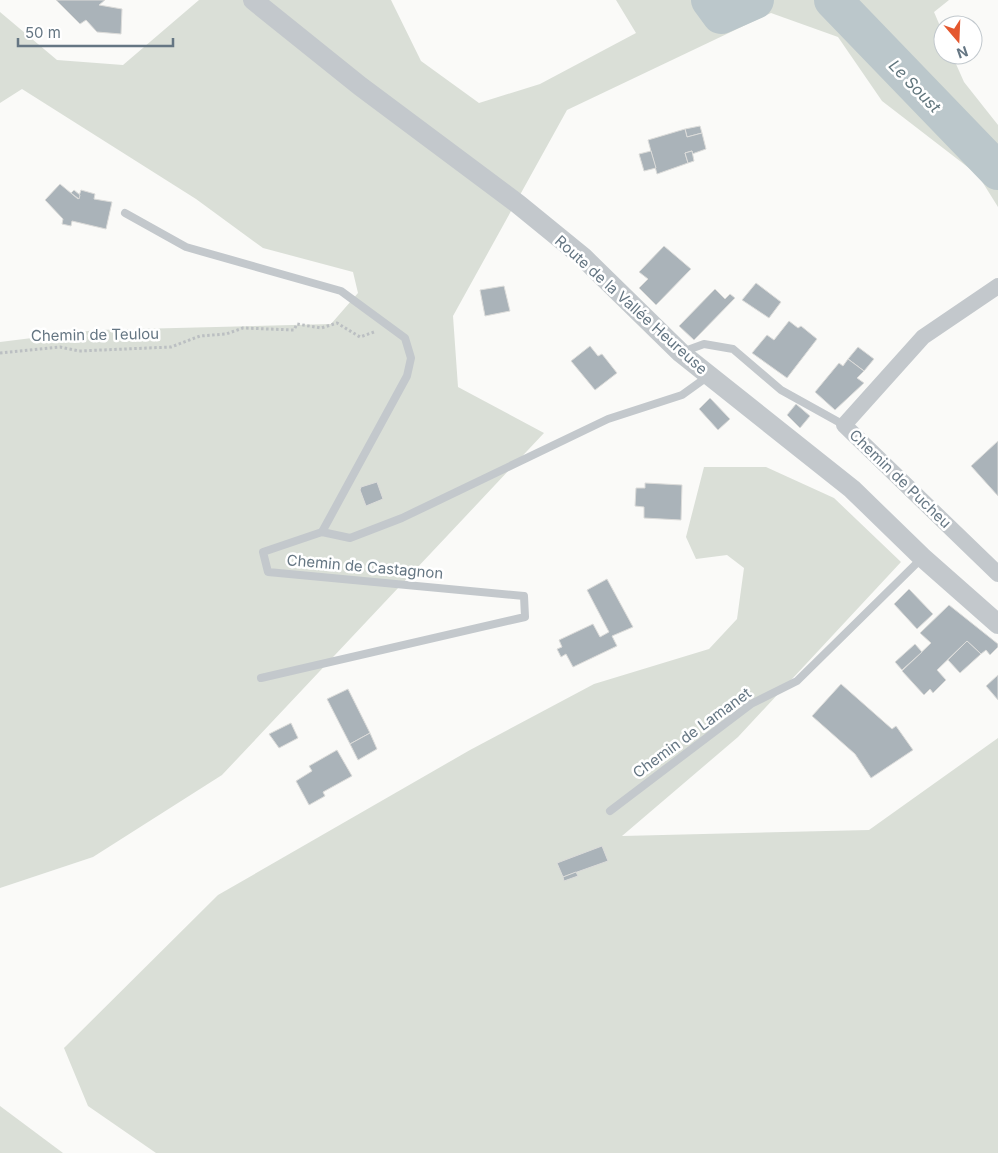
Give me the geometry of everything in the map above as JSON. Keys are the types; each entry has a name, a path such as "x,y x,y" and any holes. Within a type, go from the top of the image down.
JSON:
{"street":[{"name":"Route de la Vallée Heureuse","path":"253,0 360,86 533,216 583,258 681,353 852,489 922,557 998,624"},
{"name":"Chemin de Pucheu","path":"998,286 923,337 844,425 998,574"}],"lane":[{"path":"125,213 186,247 341,291 405,338 411,358 407,376 322,532"},
{"path":"681,353 704,344 733,349 781,390 844,425"},
{"name":"Chemin de Castagnon","path":"261,678 525,617 524,596 268,572 263,552 322,532 350,538 402,518 608,419 682,395 709,376"},
{"name":"Chemin de Lamanet","path":"610,811 751,704 797,680 922,557"}],"path":[{"name":"Chemin de Teulou","path":"0,353 60,346 79,351 171,348 200,336 226,334 243,328 294,330 297,324 321,328 337,323 360,337"}],"shaded area":[{"path":"199,0 391,0 421,61 479,103 540,84 636,33 616,0 949,0 934,12 935,15 933,15 933,65 956,65 964,82 998,125 998,207 978,175 882,101 838,37 771,13 567,110 453,316 458,387 544,433 222,775 93,857 0,888 0,342 96,330 331,324 358,293 353,272 263,248 196,199 22,89 0,103 0,12 57,60 123,65"},
{"path":"704,467 766,467 834,498 901,562 738,737 622,836 869,830 998,738 998,1153 156,1153 88,1106 64,1048 218,895 470,750 594,684 709,649 737,619 744,568 727,555 696,559 686,537"},
{"path":"0,1106 63,1153 0,1153"}],"building":[{"path":"56,0 105,0 99,5 122,9 121,34 97,32 86,20 80,24"},
{"path":"700,126 702,133 687,137 685,129"},
{"path":"685,129 687,137 702,133 706,149 692,154 692,151 685,153 688,163 657,174 648,140"},
{"path":"651,151 656,168 644,171 639,154"},
{"path":"692,151 694,161 688,163 685,153"},
{"path":"60,184 78,199 81,190 95,194 94,199 112,202 106,229 72,221 71,226 62,224 63,219 45,200"},
{"path":"74,190 80,195 79,199 71,193"},
{"path":"664,246 691,269 656,305 639,288 648,279 639,272"},
{"path":"756,283 781,302 769,318 742,300"},
{"path":"504,286 510,311 485,316 480,290"},
{"path":"715,289 725,299 730,294 735,298 694,340 679,326"},
{"path":"789,321 798,328 801,326 817,339 787,378 752,353 767,335 774,340"},
{"path":"590,346 598,356 602,354 617,373 595,390 571,361"},
{"path":"858,347 874,359 864,371 848,359"},
{"path":"848,359 864,371 857,378 864,383 835,410 815,392 839,363 843,366"},
{"path":"710,398 730,419 718,430 699,409"},
{"path":"796,404 810,416 800,428 787,415"},
{"path":"998,441 998,496 971,466"},
{"path":"377,482 383,499 366,506 360,490 361,487"},
{"path":"645,483 682,485 681,520 644,518 644,507 635,506 636,488 645,488"},
{"path":"607,579 633,627 612,636 617,646 573,667 566,654 561,657 557,649 562,647 559,640 593,624 600,637 609,632 587,590"},
{"path":"909,589 933,614 917,629 894,604"},
{"path":"949,605 998,644 998,647 990,655 986,650 981,654 967,641 937,670 946,680 933,693 930,689 924,695 902,671 931,643 920,633"},
{"path":"967,641 981,654 960,673 948,660"},
{"path":"915,644 922,652 902,670 895,662"},
{"path":"998,675 998,700 986,686"},
{"path":"841,684 892,729 896,726 913,750 871,778 855,754 812,716"},
{"path":"348,689 370,733 350,744 327,699"},
{"path":"291,723 298,738 279,748 269,734"},
{"path":"370,733 377,749 358,760 350,744"},
{"path":"337,750 352,776 323,792 325,796 309,805 296,781 312,771 309,766"},
{"path":"602,846 608,861 563,877 557,863"},
{"path":"576,872 578,876 564,881 563,877"}],"waterway":[{"name":"Le Soust","path":"710,0 721,15 755,0"},
{"name":"Le Soust","path":"833,0 998,171"}]}
